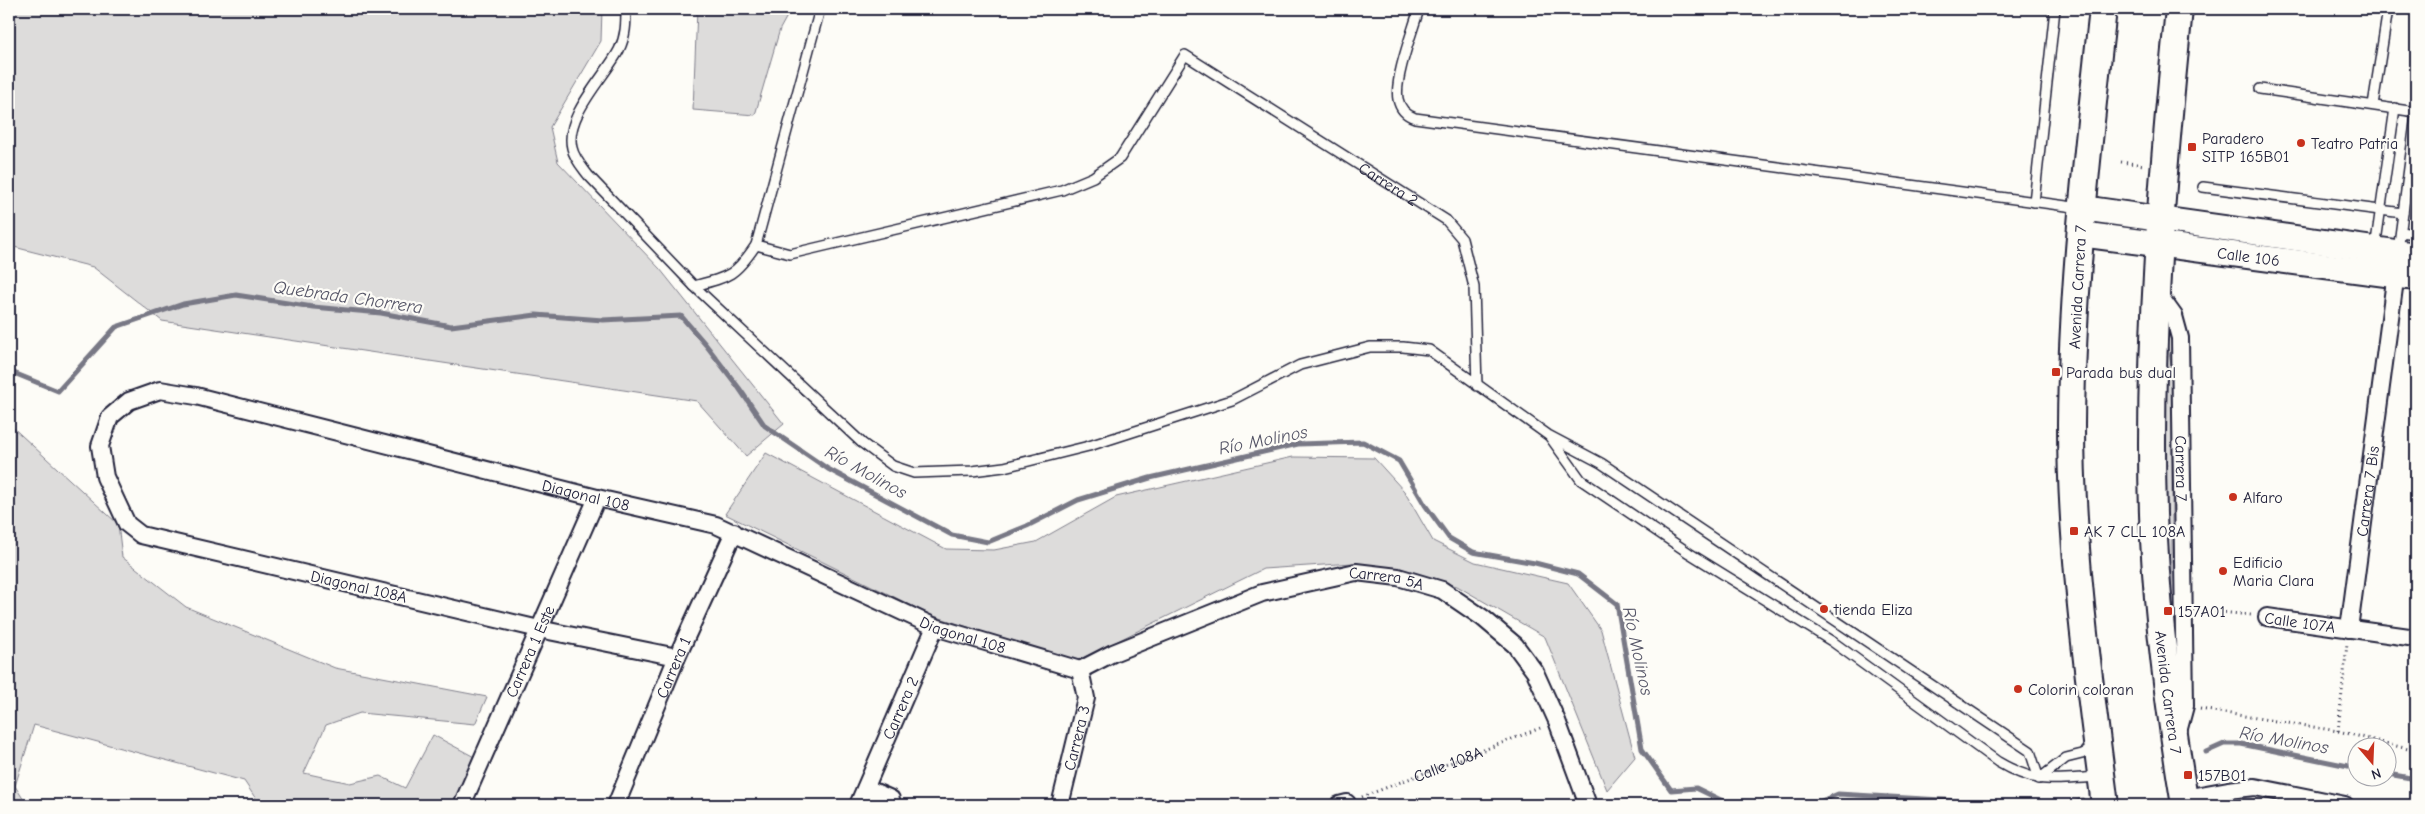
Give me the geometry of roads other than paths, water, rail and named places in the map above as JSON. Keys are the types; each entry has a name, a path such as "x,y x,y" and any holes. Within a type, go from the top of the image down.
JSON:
{"main road":[{"name":"Avenida Carrera 7","path":"2103,9 2081,221 2074,325 2071,426 2074,531 2105,805"},
{"name":"Avenida Carrera 7","path":"2179,9 2158,232 2155,290 2153,514 2162,645 2184,802"},
{"name":"Calle 106","path":"2081,221 2158,232 2405,259"},
{"name":"Calle 106","path":"2158,232 2375,249 2405,259"}],"street":[{"name":"Carrera 7 Bis","path":"2348,629 2405,259"},
{"name":"Carrera 7","path":"2155,290 2174,316 2180,338 2185,706 2175,741"},
{"name":"Diagonal 108","path":"100,446 110,417 129,401 160,390 196,396 597,498 716,526 734,532 935,627 1080,670"},
{"name":"Diagonal 108A","path":"100,446 105,477 118,507 127,524 141,536 539,629 677,657"},
{"name":"Carrera 1 Este","path":"462,805 597,498"},
{"name":"Carrera 1","path":"616,805 677,657 734,532"},
{"name":"Carrera 5A","path":"1080,670 1113,653 1262,593 1356,572 1398,577 1442,590 1483,618 1515,645 1535,672 1557,721 1588,805"},
{"name":"Calle 107A","path":"2267,617 2416,638"},
{"name":"Carrera 2","path":"858,805 935,627"},
{"name":"Carrera 3","path":"1060,805 1086,698 1080,670"},
{"path":"2184,802 2219,791 2256,787 2345,805"},
{"path":"866,788 891,800 889,805"}],"lane":[{"path":"626,9 626,30 619,50 594,86 573,125 572,148 588,175 694,286 862,443 893,466 914,472 972,471 1004,467 1089,446 1232,400 1300,365 1370,348 1403,347 1429,350 1476,386 1548,435 1601,463 2030,751 2039,779"},
{"path":"694,286 722,279 741,267 756,245 820,9"},
{"path":"1419,9 1398,83 1398,99 1402,109 1408,115 1415,118 2034,202 2081,221"},
{"path":"2034,202 2055,9"},
{"path":"2372,105 2388,9"},
{"name":"Carrera 2","path":"756,245 790,254 1062,190 1093,177 1120,158 1185,56 1446,220 1462,239 1474,287 1476,386"},
{"path":"2260,89 2395,108 2416,114 2403,213 2405,259"},
{"path":"2375,249 2395,108"},
{"path":"2204,187 2403,213"},
{"path":"2405,259 2416,234"},
{"path":"1548,435 1581,480 1689,553 1833,642 1998,762 2019,774 2039,779 2066,780 2101,777"},
{"path":"2039,779 2066,758 2098,747"}],"waterway":[{"name":"Río Molinos","path":"9,371 58,391 116,327 183,304 236,295 313,307 381,313 451,326 536,315 603,320 681,316 739,388 765,426 828,469 952,535 988,542 1027,526 1078,500 1150,478 1298,444 1363,442 1399,461 1425,505 1449,538 1473,552 1535,563 1578,574 1617,604 1642,749 1671,790 1696,788 1731,805"},
{"name":"Río Molinos","path":"2206,752 2224,744 2241,744 2348,766"},
{"name":"Río Molinos","path":"2398,776 2416,779"},
{"name":"Río Molinos","path":"1812,805 1838,794 1959,801 1963,805"},
{"name":"Río Molinos","path":"2068,805 2082,800"}],"place":[{"name":"Teatro Patria","path":"2301,143"},
{"name":"Paradero SITP 165B01","path":"2192,147"},
{"name":"Parada bus dual","path":"2056,372"},
{"name":"Alfaro","path":"2233,497"},
{"name":"AK 7 CLL 108A","path":"2074,531"},
{"name":"Edificio Maria Clara","path":"2223,571"},
{"name":"tienda Eliza","path":"1824,609"},
{"name":"157A01","path":"2168,611"},
{"name":"Colorin coloran","path":"2018,689"},
{"name":"157B01","path":"2188,775"}],"water label":[{"name":"Quebrada Chorrera","path":"348,297"}]}
